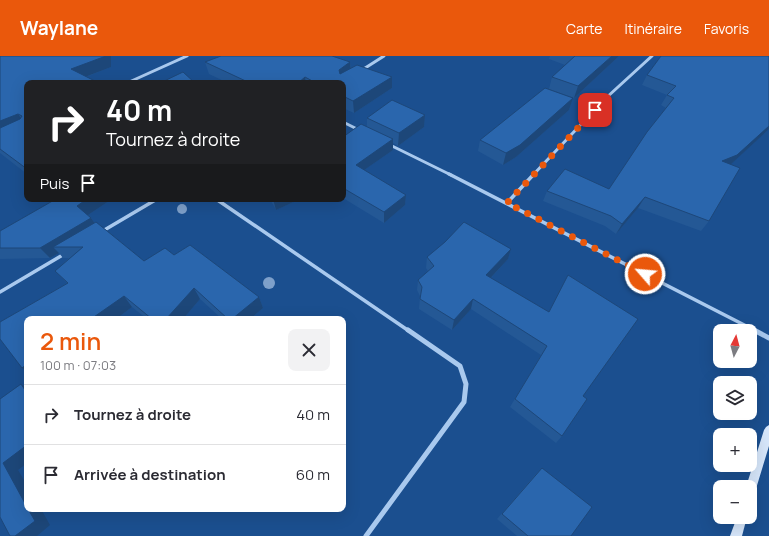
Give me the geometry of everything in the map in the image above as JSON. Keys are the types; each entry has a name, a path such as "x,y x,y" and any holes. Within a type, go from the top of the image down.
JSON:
{"main road":[{"path":"754,480 769,430"},
{"path":"736,536 740,524"}],"street":[{"path":"134,80 187,56"},
{"path":"360,71 384,56"},
{"path":"507,203 606,98 652,56"},
{"path":"346,124 364,133"},
{"path":"386,143 507,203 769,338"},
{"path":"96,236 152,202"},
{"path":"220,202 460,366 465,376 467,388 464,402 366,536"},
{"path":"0,292 68,252"}],"building":[{"path":"0,56 106,56 71,69 93,80 24,80 24,167 0,149 0,128 20,119 22,116 18,114 0,121"},
{"path":"221,56 332,56 350,62 339,70 340,74 357,65 392,77 353,101 346,98 346,80 310,80 305,77 302,80 244,80 205,62"},
{"path":"575,56 612,56 578,86 552,77"},
{"path":"661,56 769,56 769,126 737,155 722,161 740,168 709,221 645,197 622,224 611,216 547,191 565,169 609,189 647,132 674,98 667,95 676,86 647,75"},
{"path":"183,72 192,80 166,80"},
{"path":"545,88 573,98 520,145 506,153 480,140"},
{"path":"392,100 425,115 399,133 367,118"},
{"path":"361,124 393,139 356,165 406,195 384,212 346,190 346,135"},
{"path":"51,202 83,202 77,206 91,218 40,248 0,248 0,231"},
{"path":"96,222 144,261 165,248 174,255 190,245 259,297 236,316 225,316 194,288 169,316 148,316 124,296 95,316 24,316 24,366 22,368 0,339 0,322 68,283 55,271 83,247 53,247"},
{"path":"464,222 511,249 486,275 549,312 568,275 638,319 583,396 587,399 562,436 515,399 547,346 473,299 454,320 420,299 422,287 418,280 434,266 427,257 445,242"},
{"path":"21,384 24,388 24,447 3,463 24,502 24,512 30,512 35,521 15,536 10,536 0,517 0,399"},
{"path":"542,468 592,507 571,536 528,536 502,514"}],"route":[{"path":"595,110 507,203 645,274"}]}
